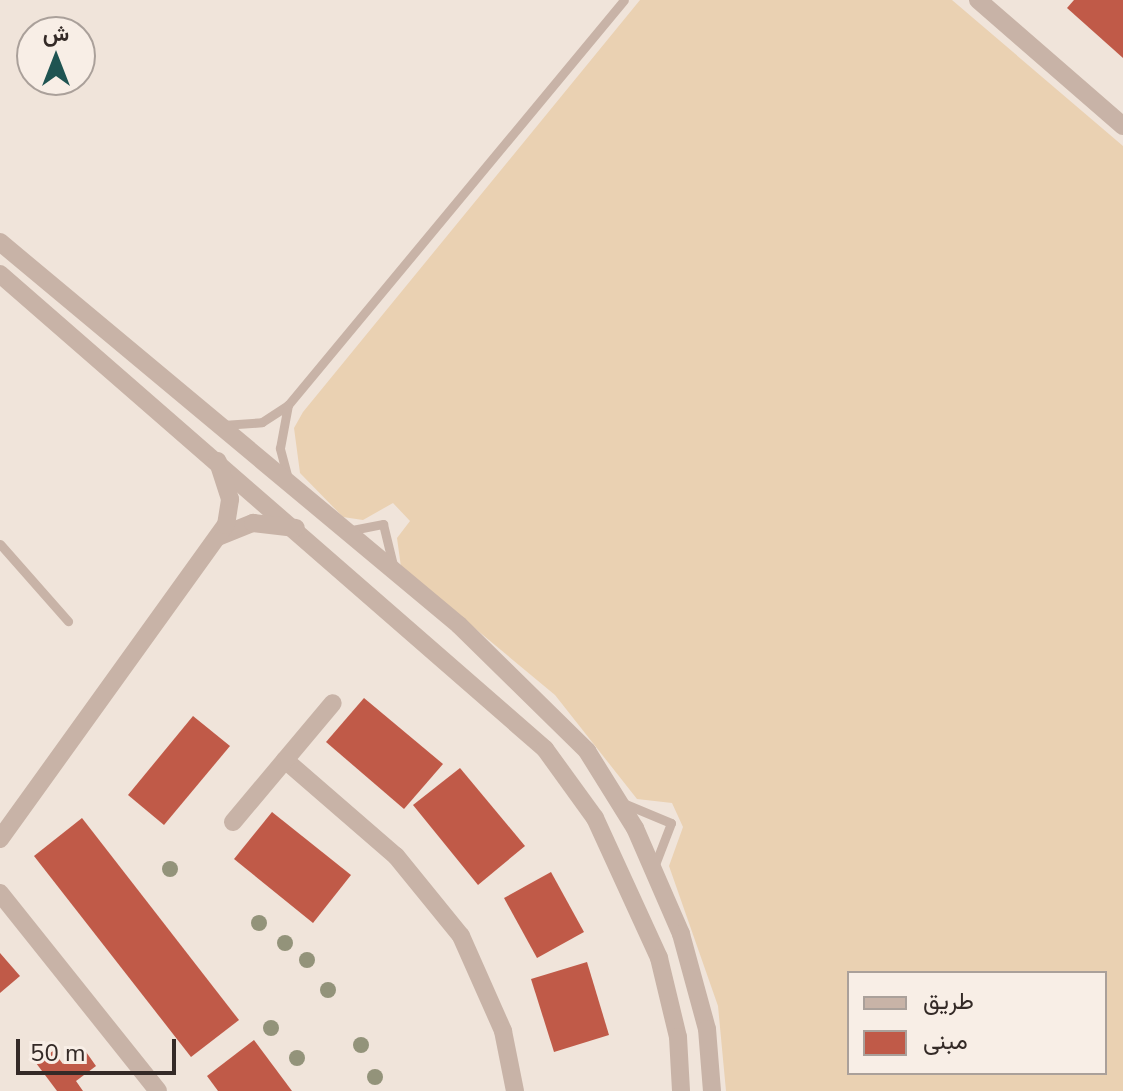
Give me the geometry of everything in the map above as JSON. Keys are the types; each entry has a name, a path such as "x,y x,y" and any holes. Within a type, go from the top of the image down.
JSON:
{"street":[{"path":"978,0 1123,126"},
{"path":"0,242 342,532 395,572 559,718 620,802 654,870 696,979 712,1091"},
{"path":"0,274 217,458 520,723 573,784 659,958 678,1037 681,1091"},
{"path":"0,839 218,537 230,499 217,458"},
{"path":"218,537 253,523 299,529"},
{"path":"233,822 333,703"},
{"path":"285,760 396,856 461,936 503,1031 515,1091"},
{"path":"0,893 158,1091"}],"lane":[{"path":"218,425 262,422 288,405 624,0"},
{"path":"288,405 280,448 292,487"},
{"path":"342,532 383,524 395,572"},
{"path":"0,544 68,621"},
{"path":"620,802 671,823 654,870"}],"sand":[{"path":"640,0 952,0 1123,146 1123,1091 726,1091 718,1006 669,866 683,827 672,803 637,799 555,695 401,567 397,538 410,521 393,503 363,520 343,517 300,473 294,428 303,412"}],"building":[{"path":"1074,0 1123,0 1123,58 1067,8"},
{"path":"364,698 443,764 404,809 326,742"},
{"path":"193,716 230,746 164,825 128,795"},
{"path":"460,768 525,846 478,885 413,805"},
{"path":"272,812 351,875 313,923 234,859"},
{"path":"82,818 239,1020 191,1057 34,856"},
{"path":"551,872 584,932 537,958 504,898"},
{"path":"0,953 20,976 0,993"},
{"path":"587,962 609,1035 554,1052 531,979"},
{"path":"254,1040 292,1091 218,1091 207,1076"},
{"path":"84,1049 96,1066 76,1081 83,1091 57,1091 36,1063 53,1051 63,1064"}]}
